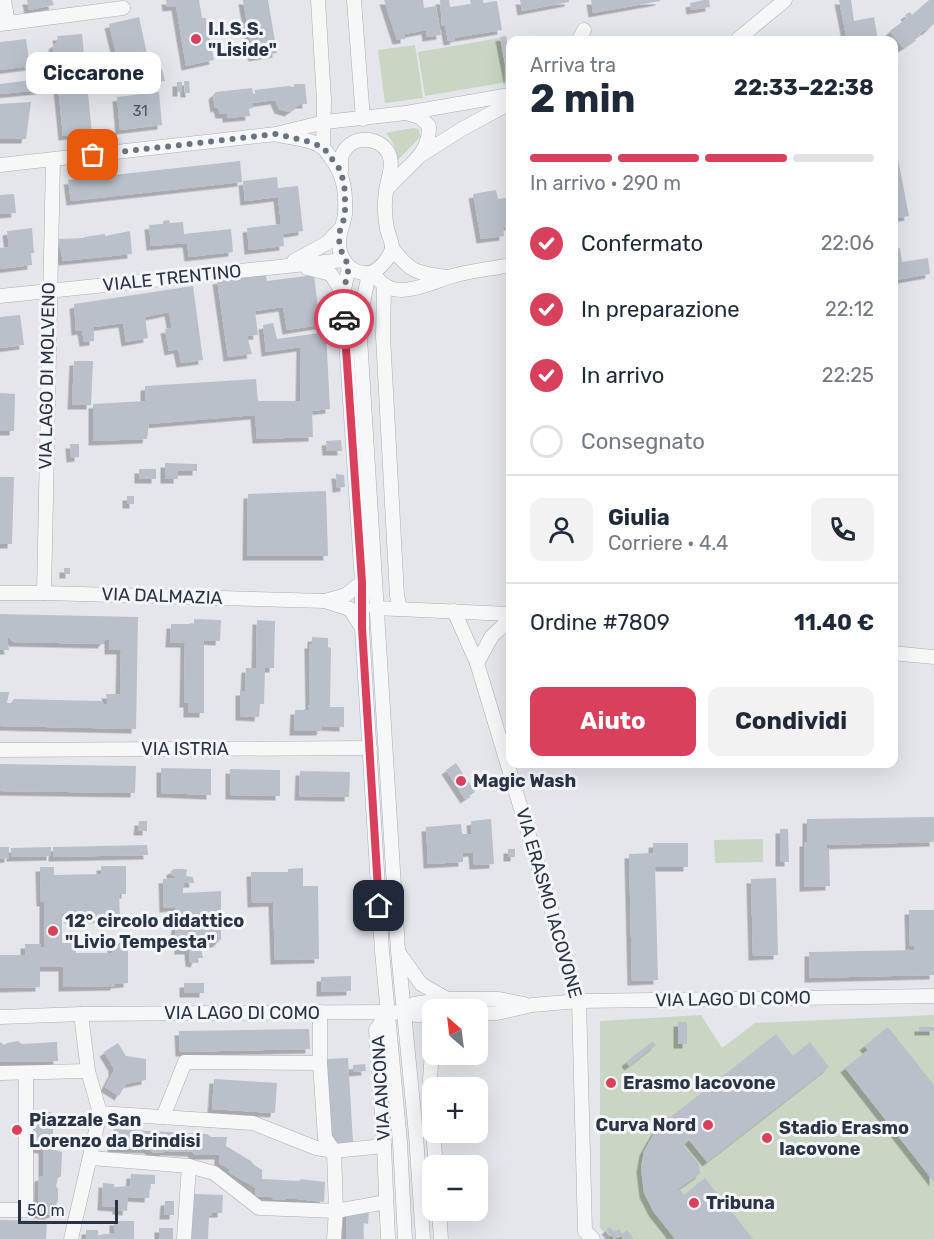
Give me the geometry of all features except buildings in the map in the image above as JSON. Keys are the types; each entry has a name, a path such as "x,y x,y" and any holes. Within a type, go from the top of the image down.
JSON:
{"street":[{"path":"3,0 4,24 123,8"},
{"path":"276,134 323,147 325,122 318,0"},
{"path":"354,0 363,119"},
{"path":"742,36 785,0"},
{"path":"0,165 276,134 325,122 406,113 506,96"},
{"path":"386,191 400,173 421,155 506,105"},
{"path":"344,150 353,135 373,124 406,113 420,117 429,126 429,138 421,155"},
{"path":"344,150 357,141 369,139 381,143 392,164 386,191 387,226 392,248 410,270 449,277"},
{"name":"VIA ANCONA","path":"323,147 341,171"},
{"name":"VIA ANCONA","path":"344,150 341,157 341,171 345,191 345,216 340,230 339,246 346,264 343,294 362,582 362,628 382,951 388,1011 376,1030 388,1239"},
{"name":"VIA LAGO DI MOLVENO","path":"44,592 52,160"},
{"path":"281,266 309,254 327,243 340,230"},
{"path":"392,248 386,260 373,272 361,313 360,338 398,951 416,1135 423,1239"},
{"path":"346,264 359,273 373,272"},
{"name":"VIALE TRENTINO","path":"0,296 281,266 346,264"},
{"path":"281,266 317,269 332,274 343,294"},
{"path":"373,272 384,286 405,290 425,287 449,277 506,266"},
{"path":"384,286 383,336 396,596 400,608"},
{"name":"VIA DALMAZIA","path":"0,593 44,592 325,600 346,594 362,582"},
{"name":"VIA DALMAZIA","path":"325,600 350,609 362,628"},
{"path":"375,608 506,614"},
{"name":"VIA ERASMO IACOVONE","path":"454,611 477,663 506,759"},
{"path":"477,663 492,636 506,623"},
{"path":"898,654 934,657"},
{"name":"VIA ISTRIA","path":"0,750 370,748"},
{"name":"VIA ERASMO IACOVONE","path":"509,768 579,1001 585,1231 593,1239"},
{"name":"VIA LAGO DI COMO","path":"398,951 421,984 447,999"},
{"name":"VIA LAGO DI COMO","path":"488,1013 532,1005 579,1001 934,996"},
{"name":"VIA LAGO DI COMO","path":"488,999 532,1005"},
{"name":"VIA LAGO DI COMO","path":"404,1012 414,1004 422,1003"},
{"path":"388,1011 400,1142 405,1239"},
{"name":"VIA LAGO DI COMO","path":"0,1017 388,1011 422,1017"},
{"path":"320,1012 320,1063 325,1138 334,1151 336,1211 334,1239"},
{"path":"71,1239 100,1113 88,1071 81,1014"},
{"path":"163,1116 185,1062 320,1063"},
{"path":"0,1073 88,1071"},
{"path":"0,1210 26,1210 26,1073"},
{"path":"100,1113 252,1123 316,1148 334,1151 384,1150 400,1142"},
{"path":"416,1135 431,1155"},
{"path":"91,1158 189,1166 214,1173 259,1208 336,1211 386,1202"},
{"path":"184,1239 189,1166"},
{"path":"440,1221 441,1239"}],"green space":[{"path":"500,38 506,82 425,96 418,52"},
{"path":"415,45 423,98 385,103 378,50"},
{"path":"419,129 420,137 396,162 394,147 386,133"},
{"path":"763,839 763,862 715,863 714,840"},
{"name":"Stadio Erasmo Iacovone","path":"701,1015 722,1048 755,1023 934,1015 934,1239 611,1239 600,1228 600,1021"}],"way so far":[{"path":"93,155 276,134 323,147 341,171 345,191 345,216 340,230 339,246 349,267 343,294 344,319"}],"place":[{"name":"I.I.S.S. \"Liside\"","path":"196,39"},
{"name":"Ciccarone","path":"93,155"},
{"name":"Magic Wash","path":"461,781"},
{"name":"12° circolo didattico \"Livio Tempesta\"","path":"53,931"},
{"name":"Erasmo Iacovone","path":"611,1083"},
{"name":"Curva Nord","path":"708,1125"},
{"name":"Piazzale San Lorenzo da Brindisi","path":"17,1130"},
{"name":"Stadio Erasmo Iacovone","path":"767,1138"},
{"name":"Tribuna","path":"694,1203"}],"route":[{"path":"344,319 362,582 362,628 379,906"}]}
